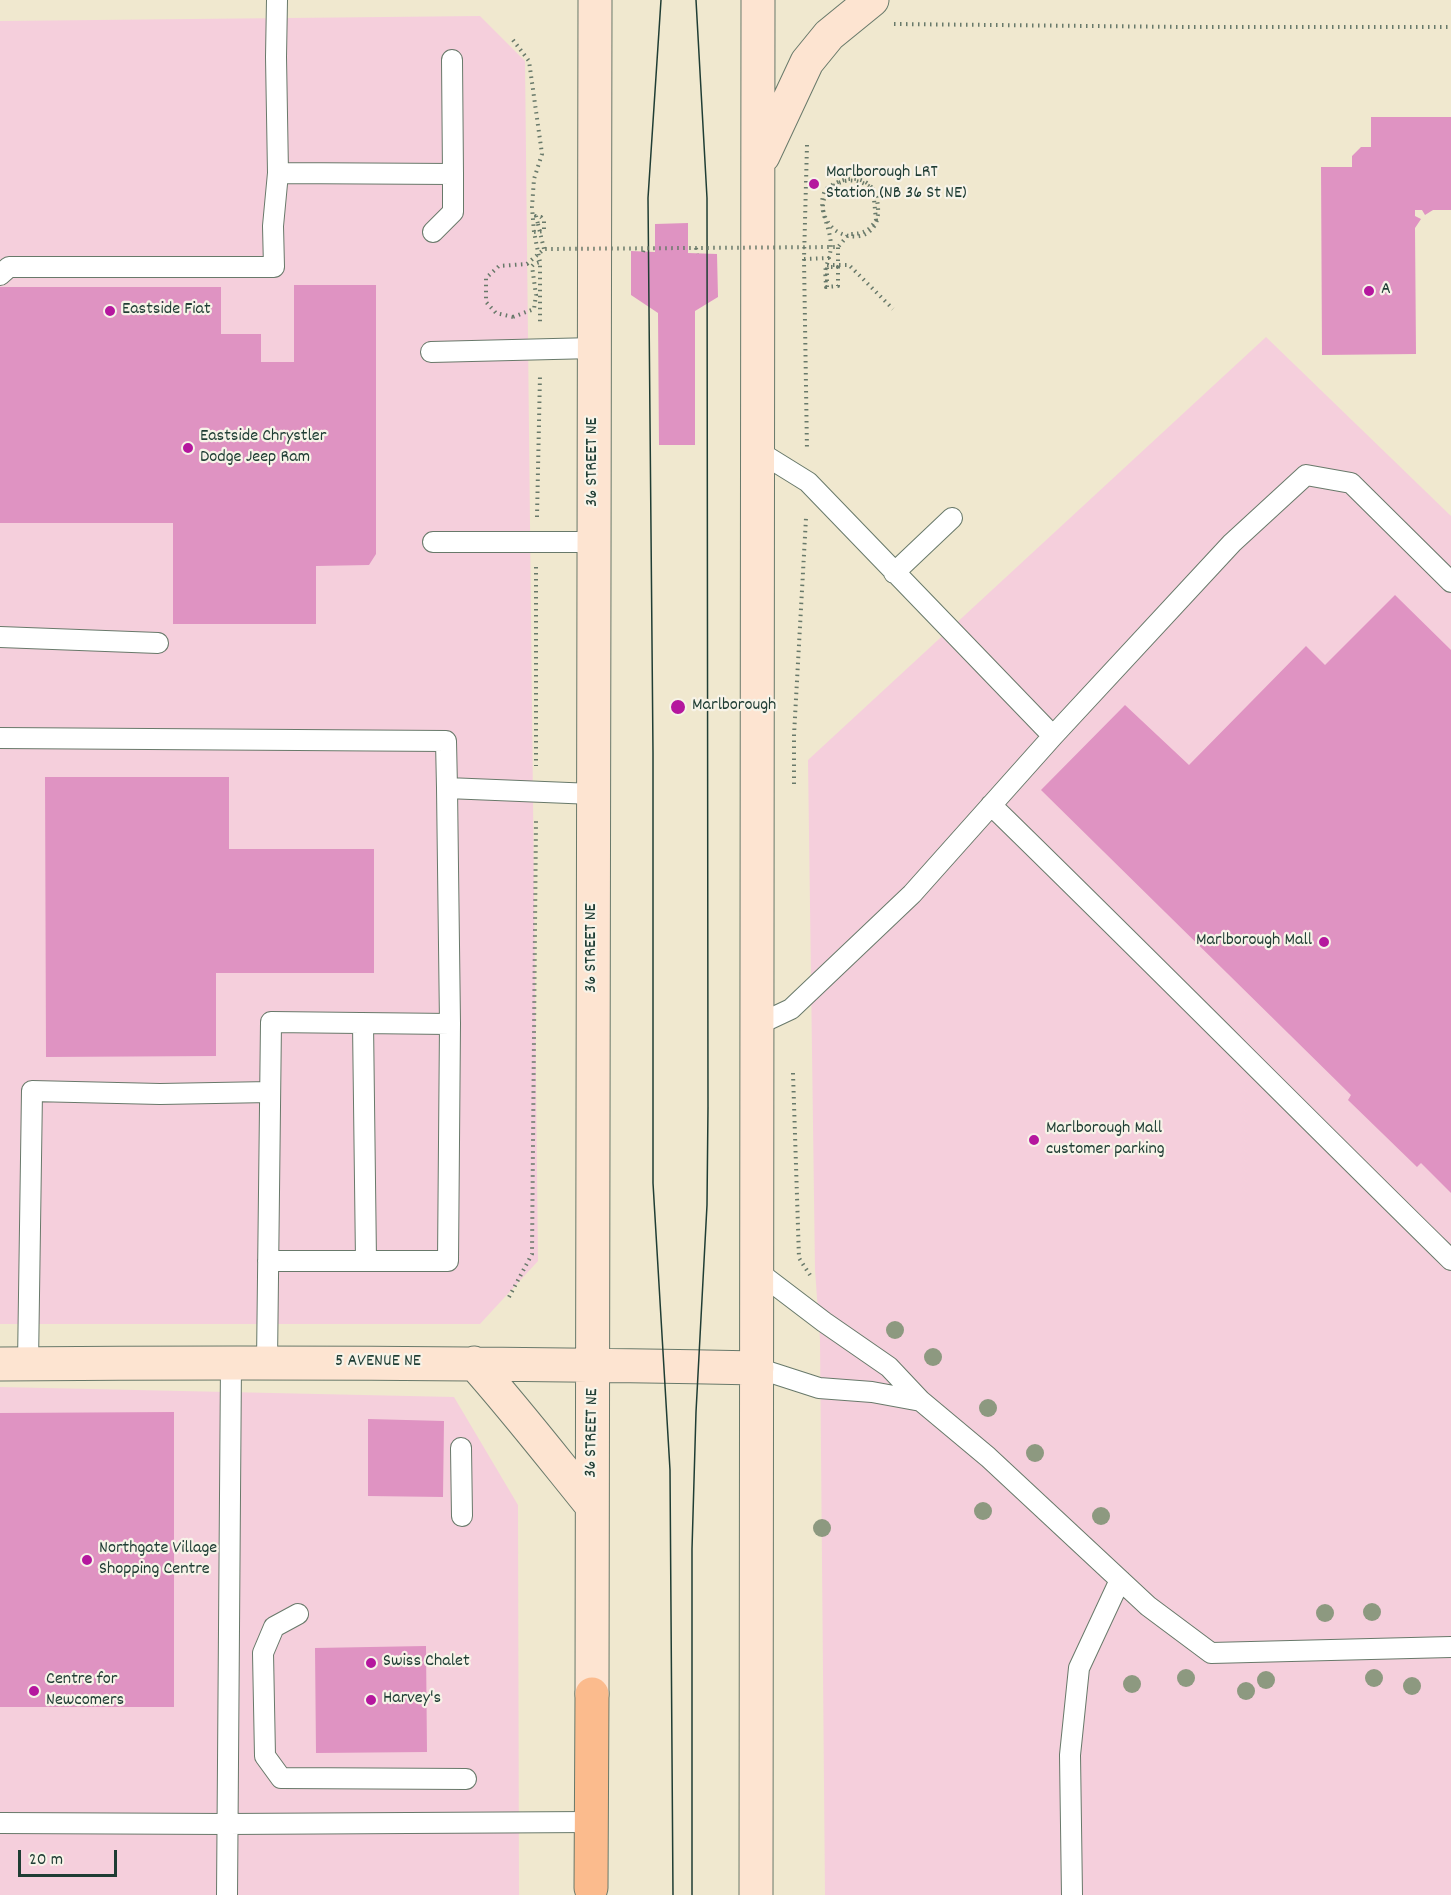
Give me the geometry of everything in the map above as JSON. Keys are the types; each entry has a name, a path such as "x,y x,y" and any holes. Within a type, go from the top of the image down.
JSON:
{"main road":[{"name":"36 STREET NE","path":"591,1891 594,1365 595,0"},
{"path":"756,1895 758,0"},
{"path":"758,165 807,62 829,35 880,12"},
{"name":"5 AVENUE NE","path":"14,1364 267,1362 757,1368"},
{"path":"474,1364 513,1406 530,1431 592,1506"}],"lane":[{"path":"0,275 9,267 274,267 273,226 278,173 277,0"},
{"path":"433,232 453,212 452,60"},
{"path":"278,173 453,174"},
{"path":"431,352 594,348"},
{"path":"758,451 808,482 1053,736"},
{"path":"757,1025 791,1009 912,894 1053,736 1232,543 1306,475 1352,483 1451,582"},
{"path":"894,573 952,518"},
{"path":"433,542 593,542"},
{"path":"0,637 158,643"},
{"path":"0,738 446,741 450,1024 448,1261 268,1261"},
{"path":"447,788 593,794"},
{"path":"991,806 1130,940 1196,1009 1451,1260"},
{"path":"267,1362 271,1022 450,1024"},
{"path":"363,1023 366,1261"},
{"path":"14,1364 32,1091 160,1094 270,1092"},
{"path":"757,1271 824,1322 889,1367 921,1401 988,1457 1148,1606 1211,1653 1451,1647"},
{"path":"227,1895 231,1362"},
{"path":"757,1368 819,1388 872,1392 921,1401"},
{"path":"461,1448 462,1516"},
{"path":"1072,1895 1070,1755 1079,1668 1120,1580"},
{"path":"298,1614 274,1627 263,1653 265,1756 281,1778 465,1779"},
{"path":"0,1823 591,1822"}],"path":[{"path":"880,12 1188,27 1451,27"},
{"path":"509,1298 532,1254 536,541 541,349 540,262 532,207 534,179 542,154 529,61 513,40"},
{"path":"794,795 794,735 808,482 804,259 807,134"},
{"path":"838,247 838,287 827,287 827,267 838,267 838,286 826,287 826,265 831,258 831,240 822,206 824,193 827,188 841,180 853,178 865,181 873,188 877,201 878,220 871,231 860,235 848,236 835,230 829,224 824,206 825,193 841,182 852,180 864,183 873,189 876,201 876,220 870,230 860,234 849,234 838,247"},
{"path":"534,232 544,231 544,221 541,217 536,216 538,224 540,232 544,249"},
{"path":"540,262 532,266 536,295 534,309 513,317 496,313 486,302 486,278 499,266 527,264 544,249 697,251 838,247"},
{"path":"804,259 831,258"},
{"path":"826,265 849,265 893,309"},
{"path":"793,1068 799,1258 812,1278"}],"shaded area":[{"path":"480,16 525,61 538,1261 480,1324 0,1324 0,21"},
{"path":"1266,337 1451,516 1451,1895 825,1895 820,1340 815,1270 808,760"},
{"name":"Northgate Village Shopping Centre","path":"0,1387 454,1397 518,1505 519,1895 0,1895"}],"building":[{"name":"A","path":"1371,117 1451,117 1451,210 1433,210 1425,215 1422,210 1415,210 1415,216 1421,219 1415,228 1416,354 1322,355 1321,167 1352,167 1352,156 1361,147 1371,147"},
{"path":"688,223 688,253 717,254 718,297 695,311 695,445 659,445 658,313 631,295 631,251 655,252 655,224"},
{"name":"Eastside Chrystler Dodge Jeep Ram","path":"294,285 376,285 376,554 369,565 316,566 316,624 173,624 173,523 0,523 0,287 221,287 221,334 261,334 261,362 294,362"},
{"name":"Marlborough Mall","path":"1395,595 1451,650 1451,1193 1421,1163 1417,1167 1348,1100 1351,1095 1041,790 1125,705 1189,765 1306,646 1325,665"},
{"path":"45,777 229,777 229,849 374,849 374,973 216,973 216,1056 46,1057"},
{"name":"Northgate Village Shopping Centre","path":"174,1412 174,1707 0,1707 0,1413"},
{"path":"368,1419 444,1421 443,1497 368,1496"},
{"name":"Harvey's","path":"426,1646 427,1752 316,1753 315,1648"}],"tram line":[{"path":"661,0 648,198 653,753 653,1183 670,1470 673,1895"},
{"path":"692,1895 692,1549 696,1412 707,1205 708,1107 707,198 696,0"}],"place":[{"name":"Marlborough LRT Station (NB 36 St NE)","path":"814,184"},
{"name":"A","path":"1369,291"},
{"name":"Eastside Fiat","path":"110,311"},
{"name":"Eastside Chrystler Dodge Jeep Ram","path":"188,448"},
{"name":"Marlborough","path":"678,707"},
{"name":"Marlborough Mall","path":"1324,942"},
{"name":"Marlborough Mall customer parking","path":"1034,1140"},
{"name":"Northgate Village Shopping Centre","path":"87,1560"},
{"name":"Swiss Chalet","path":"371,1663"},
{"name":"Centre for Newcomers","path":"34,1691"},
{"name":"Harvey's","path":"371,1700"}]}
